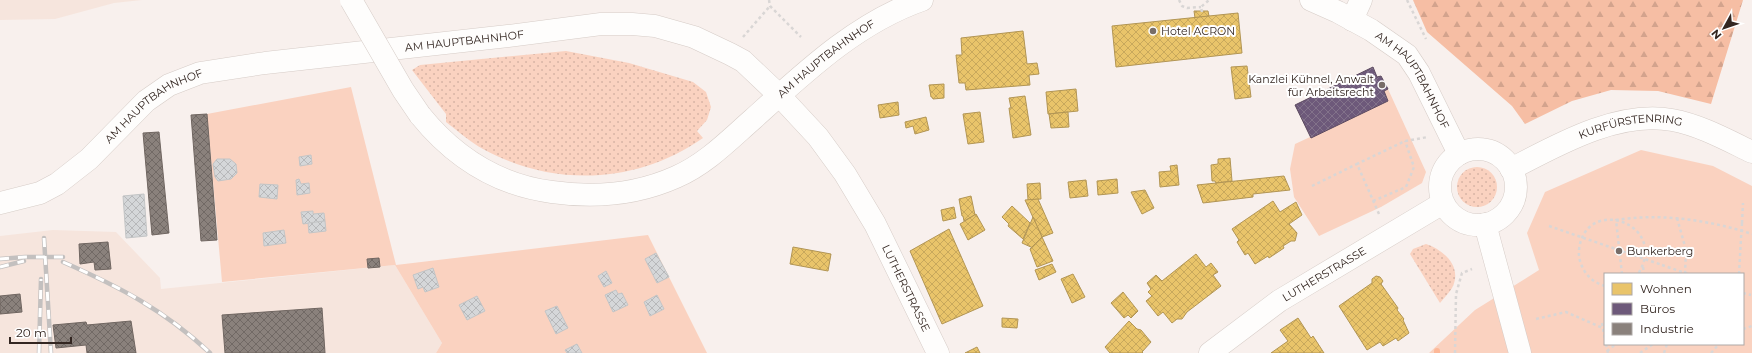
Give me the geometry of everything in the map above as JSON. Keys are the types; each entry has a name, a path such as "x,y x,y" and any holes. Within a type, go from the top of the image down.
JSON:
{"street":[{"path":"351,0 396,78 420,115 432,130 458,154 487,172 506,181 525,187 560,194 606,194 645,188 677,177 703,162 779,95"},
{"name":"AM HAUPTBAHNHOF","path":"0,203 40,192 57,184 89,159 132,114 159,92 182,79 221,69 601,24 632,24 655,26 675,31 694,37 730,54 747,64 779,95 858,31 882,17 922,0"},
{"name":"AM HAUPTBAHNHOF","path":"1311,0 1352,20 1397,47 1413,64 1459,154"},
{"path":"1352,20 1361,0"},
{"name":"LUTHERSTRASSE","path":"779,95 818,137 857,193 875,224 938,353"},
{"name":"KURFÜRSTENRING","path":"1511,169 1592,130 1632,120 1652,118 1672,120 1699,128 1752,152"},
{"path":"1474,149 1488,151 1502,158 1511,169 1515,183 1512,203 1504,215 1492,222 1485,224 1472,224 1459,220 1449,212 1443,203 1440,187 1442,174 1449,162 1459,154 1474,149"},
{"name":"LUTHERSTRASSE","path":"1210,353 1279,301 1443,203"},
{"path":"1485,224 1520,353"}],"path":[{"path":"743,37 770,6 770,0"},
{"path":"1179,0 1182,6 1187,8 1201,7 1209,0"},
{"path":"1407,0 1426,39"},
{"path":"770,6 801,37"},
{"path":"1201,7 1202,12"},
{"path":"1312,186 1405,141 1428,137"},
{"path":"1373,201 1406,187 1414,167 1405,141"},
{"path":"1357,164 1379,214"},
{"path":"1739,273 1743,203"},
{"path":"1604,286 1595,282 1587,276 1579,258 1579,248 1582,238 1592,226 1599,222 1633,217 1677,218 1742,230 1752,234"},
{"path":"1677,218 1686,250 1684,273"},
{"path":"1616,220 1622,273"},
{"path":"1616,220 1630,224 1644,241 1646,252 1643,266 1644,273"},
{"path":"1549,226 1685,273"},
{"path":"1639,273 1643,266"},
{"path":"1455,353 1456,294 1462,273 1472,269"},
{"path":"1744,292 1751,295"},
{"path":"1536,319 1566,312 1604,329"},
{"path":"1602,323 1604,329"},
{"path":"1640,353 1652,345"},
{"path":"1711,353 1718,345"}],"shaded area":[{"path":"0,0 142,0 114,3 55,19 0,20"},
{"path":"566,51 629,63 693,82 706,92 711,107 707,120 697,131 703,138 678,153 651,165 623,172 595,175 566,175 538,170 510,162 483,149 446,122 446,114 412,70 420,65"},
{"path":"351,87 396,265 648,235 707,353 436,353 442,343 395,265 222,282 207,114"},
{"path":"1388,89 1426,172 1422,183 1381,207 1319,236 1294,197 1290,169 1295,144 1388,101 1384,91"},
{"path":"1641,150 1713,166 1752,186 1752,353 1429,353 1475,310 1539,270 1527,233 1545,192"},
{"path":"1477,167 1485,169 1491,173 1495,179 1497,187 1495,195 1491,201 1485,205 1477,207 1469,205 1463,201 1459,195 1457,187 1459,179 1463,173 1469,169"},
{"path":"53,230 116,232 160,278 161,289 395,265 442,343 436,353 0,353 0,236"},
{"path":"1426,244 1439,250 1450,260 1455,273 1455,280 1452,288 1440,303 1410,254 1413,249"}],"green space":[{"path":"1413,0 1743,0 1711,104 1658,91 1611,90 1572,101 1525,124 1512,106 1427,32"}],"building: Wohnen":[{"path":"1194,11 1208,11 1209,16 1195,18"},
{"name":"Hotel ACRON","path":"1238,13 1242,53 1116,67 1112,26"},
{"path":"1023,31 1027,64 1037,63 1039,74 1029,75 1030,85 966,90 965,83 959,83 956,55 962,55 961,38"},
{"path":"1247,66 1251,97 1235,99 1231,67"},
{"path":"944,84 944,98 933,99 931,97 929,85"},
{"path":"1076,89 1078,111 1048,114 1046,92"},
{"path":"1025,96 1031,135 1013,138 1009,98"},
{"path":"898,102 899,115 880,118 878,105"},
{"path":"980,112 984,142 968,144 963,114"},
{"path":"1068,112 1069,127 1051,128 1049,114"},
{"path":"926,117 929,130 915,134 913,126 906,128 905,122"},
{"path":"1230,158 1232,181 1216,183 1215,181 1212,181 1211,165 1218,164 1218,159"},
{"path":"1177,165 1179,185 1160,187 1159,172 1171,171 1170,166"},
{"path":"1284,176 1290,190 1253,194 1253,197 1203,203 1197,185"},
{"path":"1117,179 1118,193 1098,195 1097,181"},
{"path":"1086,180 1088,196 1070,198 1068,182"},
{"path":"1040,183 1041,199 1028,200 1027,184"},
{"path":"1145,190 1154,208 1142,214 1131,192"},
{"path":"971,196 975,215 964,221 959,199"},
{"path":"1038,199 1053,233 1042,237 1025,200"},
{"path":"1273,201 1280,212 1296,202 1302,215 1289,224 1297,233 1295,241 1291,241 1283,246 1284,248 1269,258 1268,256 1255,264 1248,253 1245,255 1237,242 1239,240 1232,229"},
{"path":"1012,206 1030,223 1023,239 1008,226 1009,224 1002,217"},
{"path":"954,207 956,218 943,221 941,210"},
{"path":"976,214 985,230 968,240 960,224"},
{"path":"1033,217 1042,237 1033,248 1022,243"},
{"path":"949,229 983,306 942,324 910,251"},
{"path":"1042,237 1053,261 1037,267 1030,249"},
{"path":"793,247 831,254 828,271 790,264"},
{"path":"1196,254 1206,267 1211,263 1218,272 1213,275 1221,286 1187,312 1182,319 1177,319 1172,323 1163,312 1158,316 1146,301 1152,296 1148,292 1151,289 1147,283 1156,275 1162,281"},
{"path":"1052,264 1056,272 1039,280 1035,270"},
{"path":"1073,274 1085,297 1072,303 1061,279"},
{"path":"1376,276 1380,277 1383,281 1381,284 1398,308 1397,310 1404,319 1403,320 1409,333 1398,341 1396,338 1383,346 1380,342 1367,350 1339,306 1372,283 1372,279"},
{"path":"1123,292 1138,311 1131,318 1128,315 1124,318 1111,303"},
{"path":"1002,318 1018,319 1017,328 1002,327"},
{"path":"1298,318 1311,338 1313,336 1324,353 1271,353 1288,341 1280,330"},
{"path":"1129,321 1137,329 1141,330 1151,342 1142,352 1143,353 1110,353 1105,347"},
{"path":"977,347 980,353 965,353"}],"building: Büros":[{"path":"1373,67 1377,77 1381,76 1388,89 1384,91 1388,101 1311,138 1295,105"}],"building: Industrie":[{"path":"207,114 217,240 201,241 191,115"},
{"path":"159,132 169,233 152,235 143,133"},
{"path":"108,242 111,269 95,270 94,262 80,264 79,244"},
{"path":"379,258 380,267 368,268 367,259"},
{"path":"20,294 22,312 0,314 0,296"},
{"path":"322,308 325,353 225,353 222,315"},
{"path":"131,321 136,353 87,353 86,345 56,348 53,325 86,322 87,325"}],"building: Sonstige":[{"path":"311,155 312,164 300,166 299,157"},
{"path":"217,159 230,159 236,164 237,173 231,179 218,181 215,177 213,164"},
{"path":"299,179 301,184 309,183 310,193 297,195 296,180"},
{"path":"260,184 278,185 277,199 259,197"},
{"path":"144,194 147,236 126,238 123,196"},
{"path":"313,211 313,214 324,213 325,221 303,224 301,212"},
{"path":"325,221 326,231 309,233 308,223"},
{"path":"284,230 286,243 264,246 263,233"},
{"path":"656,253 669,277 657,283 645,259"},
{"path":"433,268 439,287 425,292 423,287 418,289 413,275"},
{"path":"606,271 612,283 604,287 598,276"},
{"path":"616,290 618,294 622,293 628,305 613,312 605,295"},
{"path":"657,295 664,309 650,316 644,302"},
{"path":"477,296 485,311 467,320 459,305"},
{"path":"557,306 568,328 556,334 545,311"},
{"path":"577,344 582,353 567,353 565,350"}],"railway":[{"path":"44,238 51,353"},
{"path":"0,259 25,257 63,257"},
{"path":"0,267 24,261"},
{"path":"63,262 104,281 141,301 176,324 210,353"},
{"path":"39,353 41,279"}],"place":[{"name":"Hotel ACRON","path":"1153,31"},
{"name":"Kanzlei Kühnel, Anwalt für Arbeitsrecht","path":"1382,85"},
{"name":"Bunkerberg","path":"1619,251"}]}
